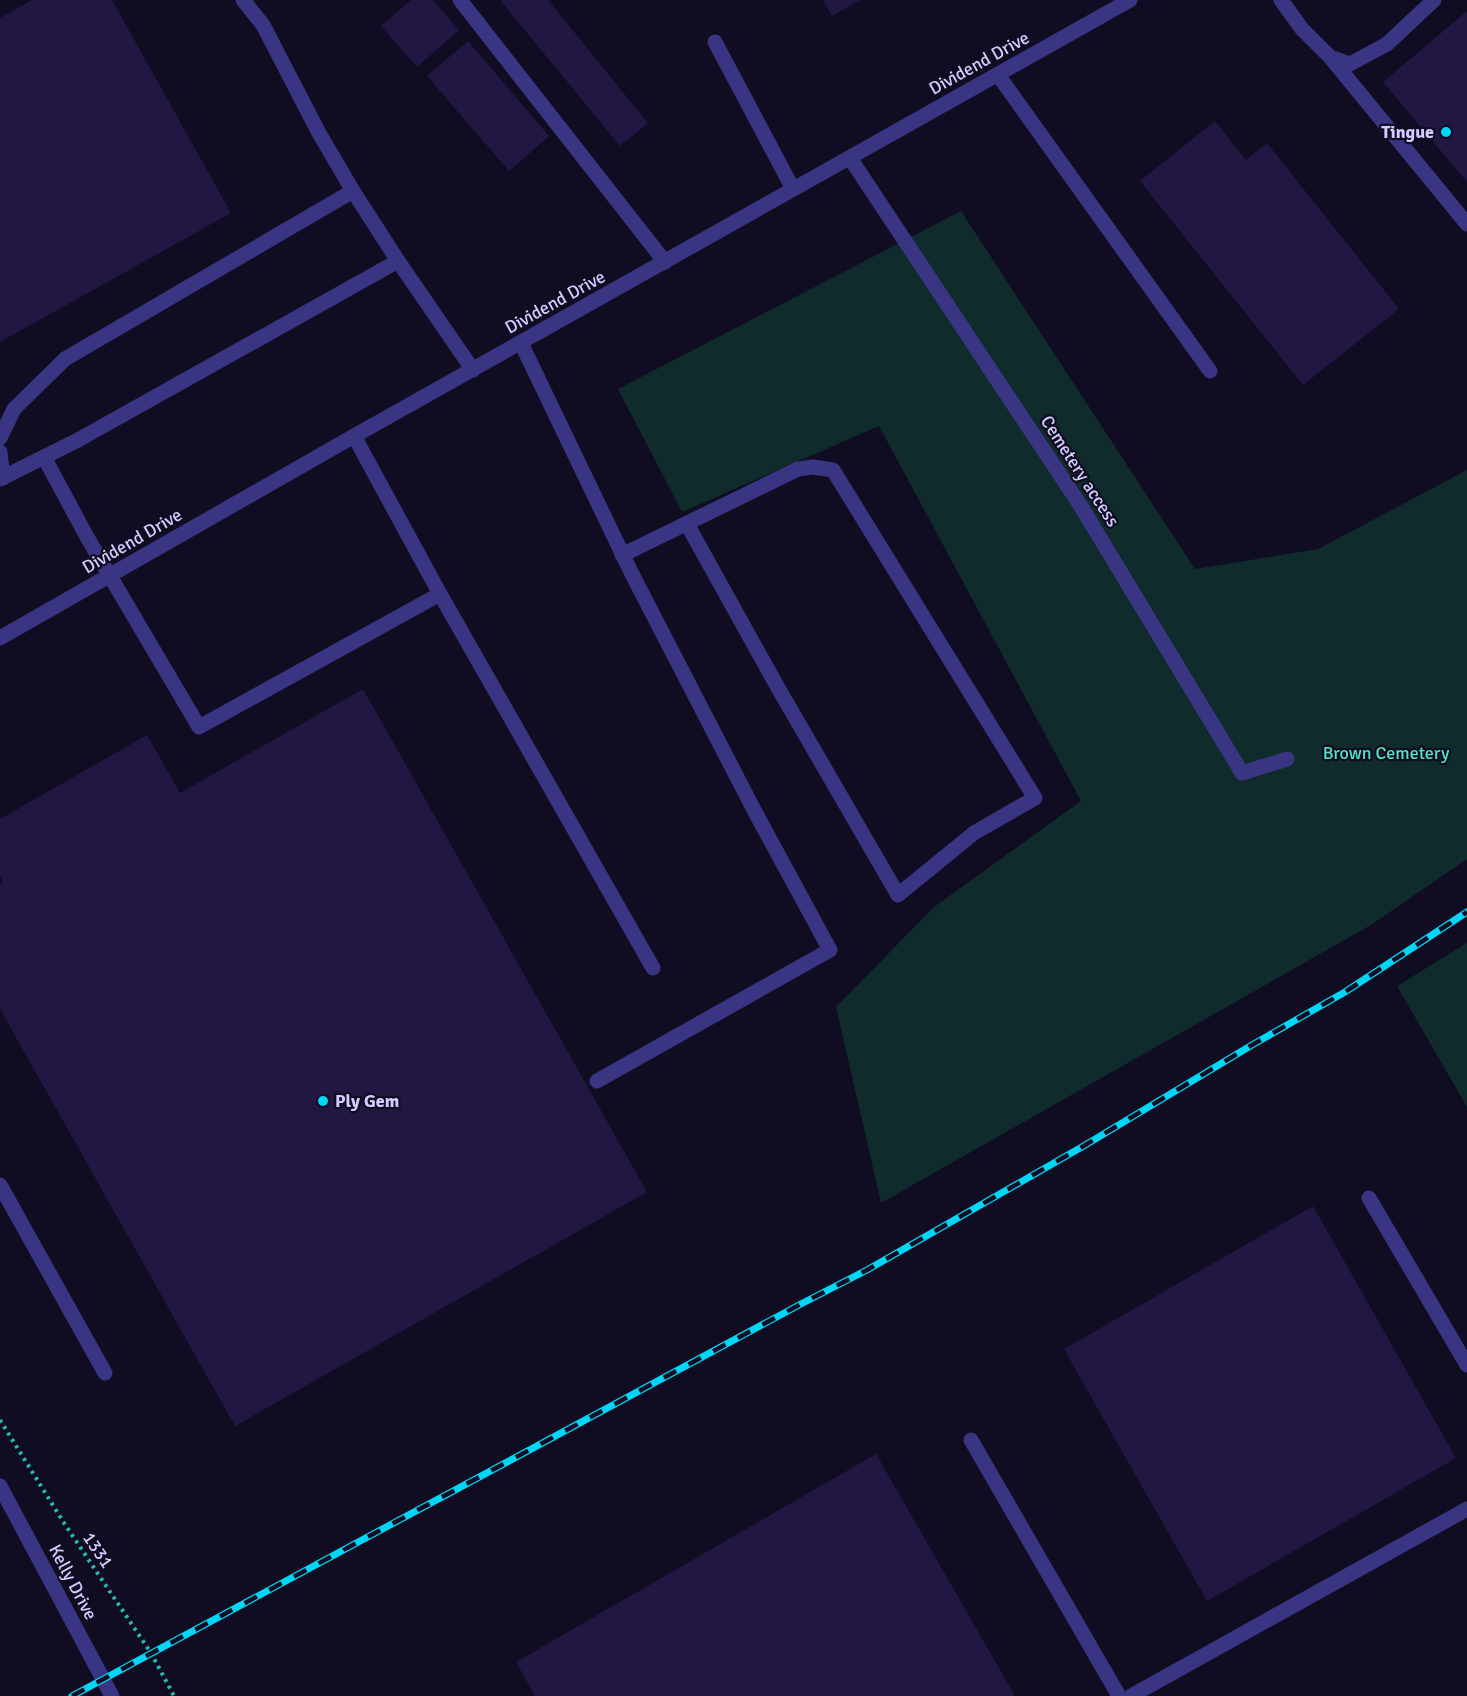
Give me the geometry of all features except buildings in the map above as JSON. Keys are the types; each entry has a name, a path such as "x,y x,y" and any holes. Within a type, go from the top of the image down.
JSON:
{"street":[{"path":"243,0 263,25 319,133 353,191 473,370"},
{"path":"460,0 665,262"},
{"name":"Dividend Drive","path":"0,638 354,436 1130,0"},
{"path":"1281,0 1302,30 1330,57 1467,224"},
{"path":"1330,57 1350,64 1371,54 1387,44 1434,0"},
{"path":"715,42 793,189"},
{"path":"998,75 1210,372"},
{"name":"Cemetery access","path":"850,158 1082,508 1242,773 1287,759"},
{"path":"0,438 14,410 65,359 353,191"},
{"path":"0,452 1,478 78,440 398,261"},
{"path":"521,343 622,555 754,810 830,950 597,1081"},
{"path":"354,436 440,594 652,968"},
{"path":"44,457 199,727 440,594"},
{"path":"622,555 798,469 813,467 833,470 1035,798 974,833 898,895 777,686 687,524"},
{"path":"0,1185 105,1373"},
{"path":"1369,1198 1467,1365"},
{"path":"971,1440 1119,1696"},
{"name":"Kelly Drive","path":"0,1486 112,1696"},
{"path":"1131,1696 1467,1509"}],"path":[{"name":"1331","path":"0,1420 64,1523 151,1653 174,1696"}],"green space":[{"name":"Brown Cemetery","path":"961,211 1195,569 1318,549 1467,470 1467,859 1371,925 881,1203 836,1007 934,907 1081,801 879,426 682,512 618,389"},
{"path":"1467,943 1467,1107 1397,986"}],"railway":[{"path":"72,1696 867,1270 1345,992 1467,912"}],"place":[{"name":"Tingue","path":"1446,132"},
{"name":"Ply Gem","path":"323,1101"}]}
